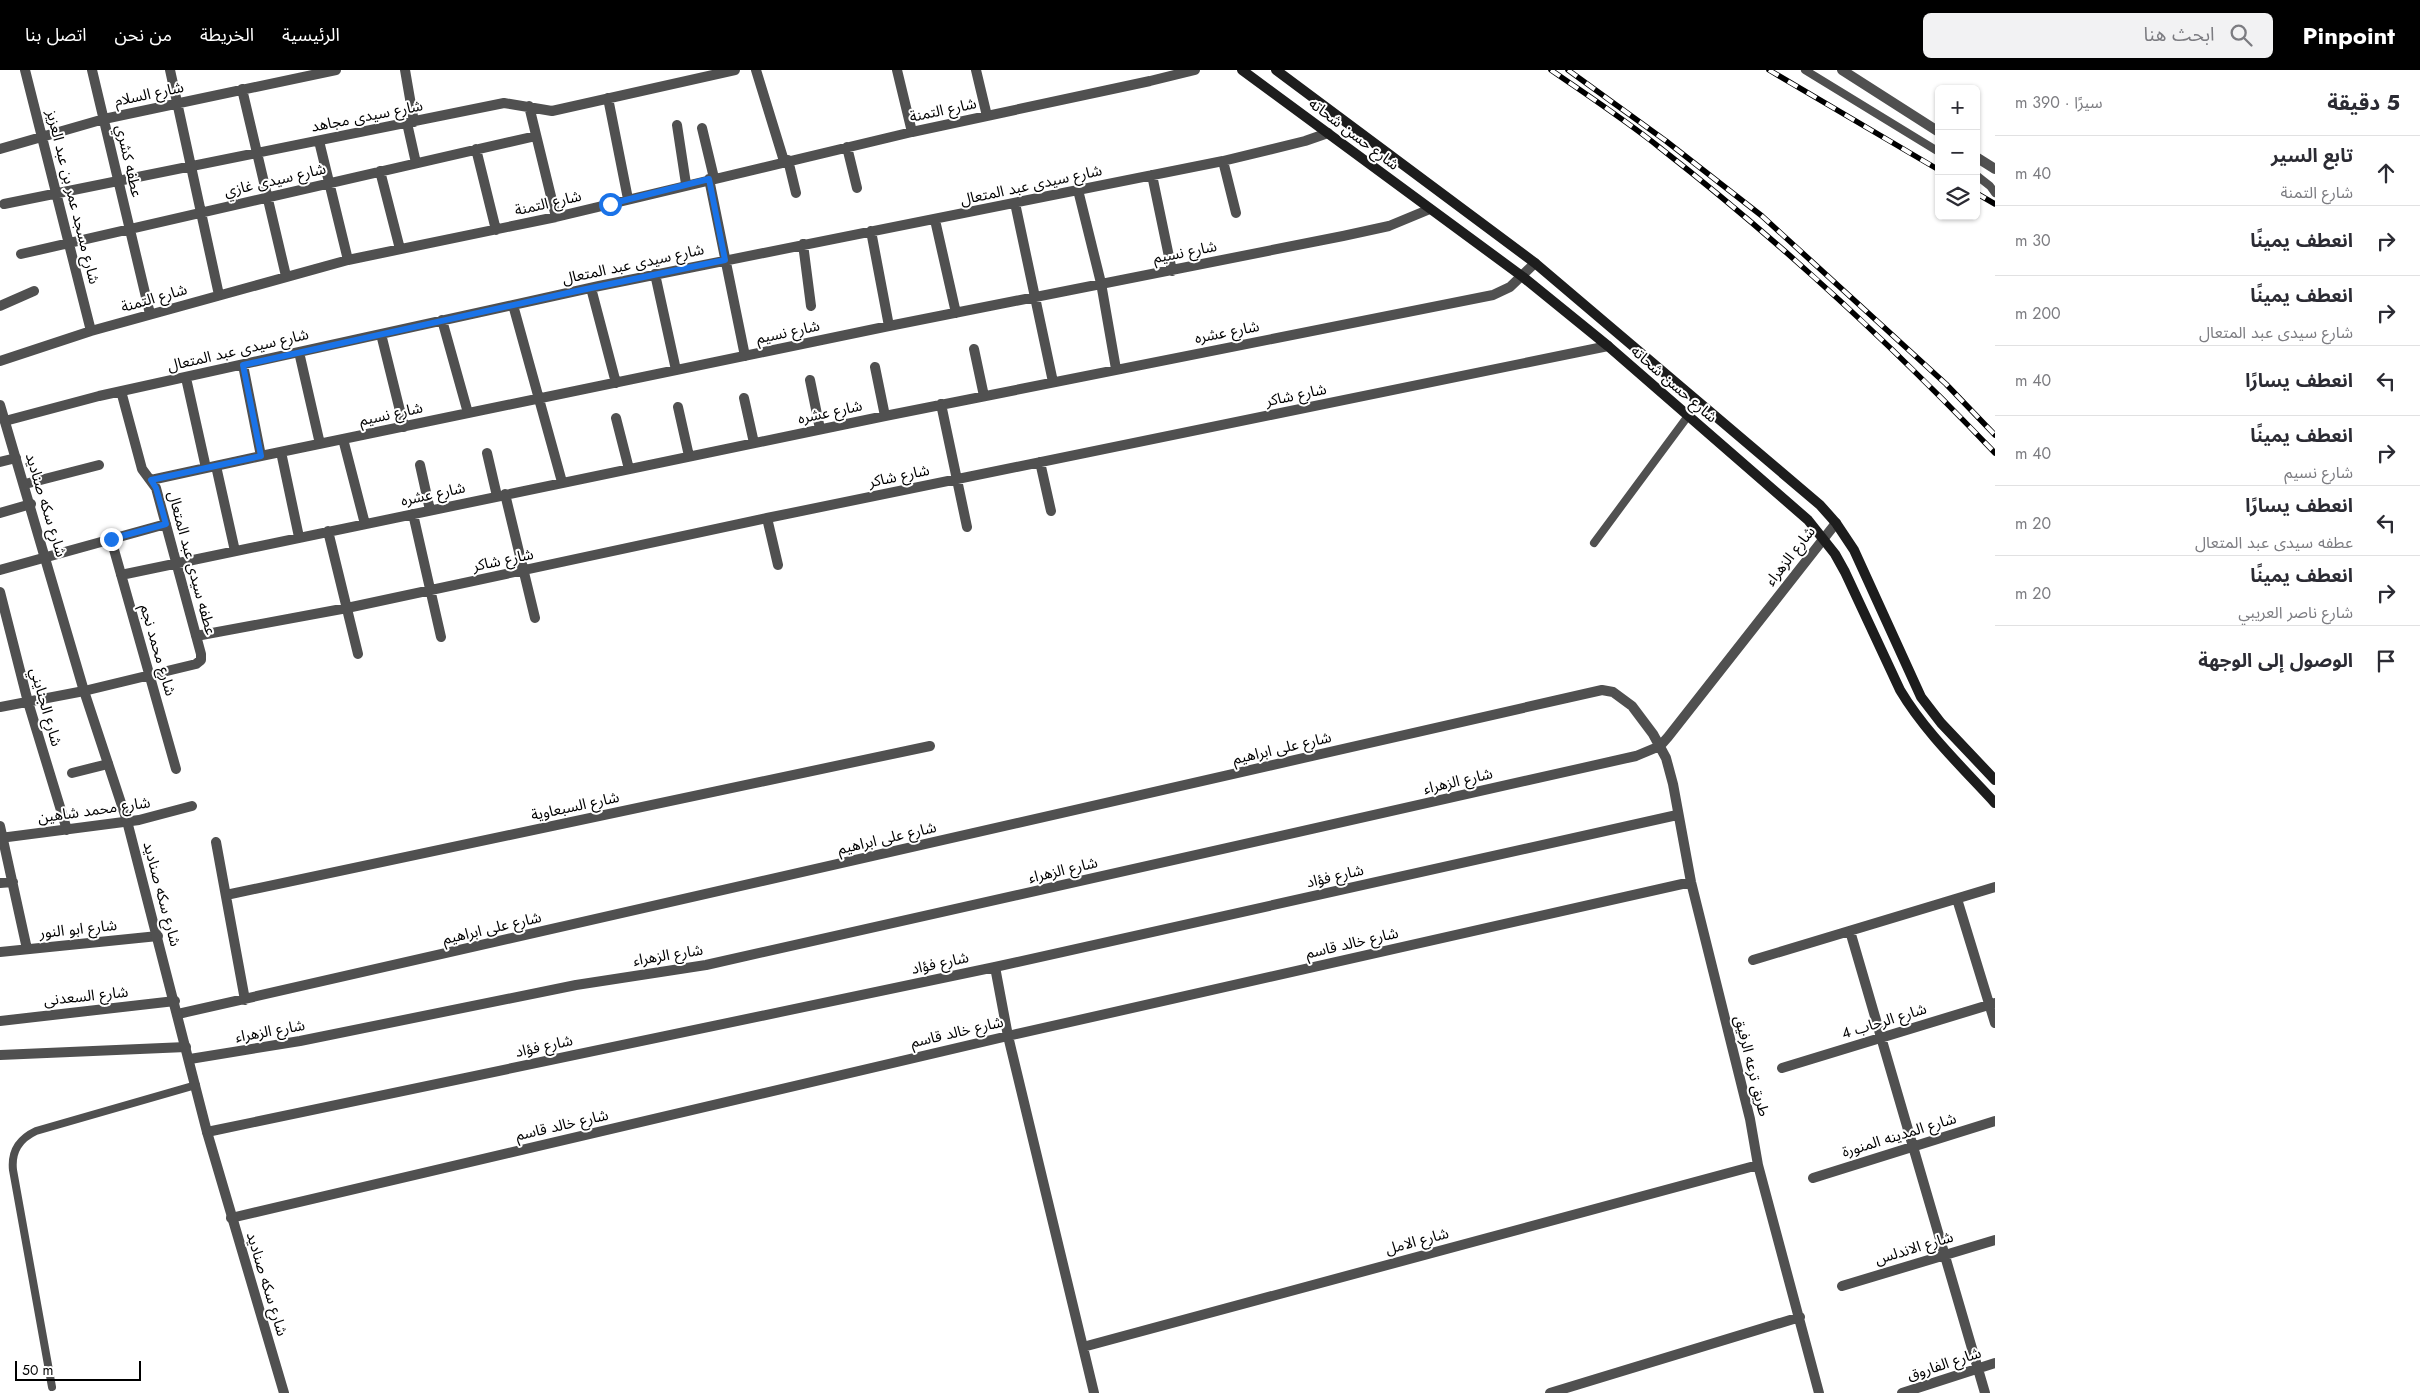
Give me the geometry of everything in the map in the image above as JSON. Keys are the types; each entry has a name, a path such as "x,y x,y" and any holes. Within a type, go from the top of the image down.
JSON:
{"main road":[{"name":"شارع حسن شحاته","path":"1242,70 1523,277 1608,346 1791,505 1823,538 1845,572 1900,690 1909,705 1930,732 1995,803"},
{"name":"شارع حسن شحاته","path":"1276,70 1535,263 1820,505 1836,523 1862,565 1913,683 1921,697 1941,723 1995,780"},
{"path":"1685,414 1694,397"}],"street":[{"name":"شارع مسجد عمر بن عبد العزيز","path":"26,70 44,136 91,331"},
{"name":"عطفه كشري","path":"92,70 150,314"},
{"path":"170,70 219,295"},
{"name":"شارع السلام","path":"0,150 104,119 336,70"},
{"path":"405,70 416,163"},
{"name":"شارع سيدى مجاهد","path":"4,204 504,103 552,111 735,70"},
{"path":"756,70 796,193"},
{"path":"897,70 912,132"},
{"path":"976,70 987,116"},
{"name":"شارع التمنة","path":"0,361 91,331 348,260 556,217 711,178 1195,70"},
{"path":"1842,70 1936,130"},
{"path":"242,89 286,276"},
{"path":"608,98 628,199"},
{"path":"529,106 556,217"},
{"path":"677,125 686,184"},
{"path":"702,128 725,260 745,356"},
{"name":"شارع سيدى عبد المتعال","path":"5,421 122,391 442,320 655,274 1015,204 1224,160 1306,141 1328,133"},
{"name":"شارع سيدى غازي","path":"21,254 536,136"},
{"path":"319,141 348,260"},
{"path":"847,147 857,188"},
{"path":"476,150 496,230"},
{"path":"1224,160 1236,213"},
{"path":"1980,160 1995,169"},
{"path":"380,171 400,249"},
{"path":"1152,175 1172,270"},
{"path":"1078,190 1101,283 1116,369"},
{"path":"1015,204 1053,382"},
{"name":"شارع نسيم","path":"151,480 889,326 1389,226 1430,209"},
{"path":"935,220 956,313"},
{"path":"871,231 889,326"},
{"path":"803,244 811,306"},
{"name":"شارع عشره","path":"121,575 941,404 1493,295 1510,287 1523,277 1535,263"},
{"path":"655,274 676,370"},
{"path":"591,288 616,383"},
{"path":"0,306 34,291"},
{"path":"513,305 562,482"},
{"path":"442,320 468,414"},
{"path":"381,334 404,426"},
{"name":"شارع شاكر","path":"196,636 430,591 767,518 1608,346"},
{"path":"974,349 984,396"},
{"path":"299,352 320,444"},
{"path":"243,365 261,456"},
{"path":"876,368 885,416"},
{"path":"186,378 235,551"},
{"path":"810,380 820,429"},
{"name":"عطفه سيدى عبد المتعال","path":"122,391 142,469 156,488 201,660 196,664 150,676"},
{"path":"744,398 754,443"},
{"path":"941,404 967,527"},
{"name":"شارع سكه صناديد","path":"0,405 31,504 84,691 127,821 207,1132 284,1393"},
{"path":"678,407 689,456"},
{"path":"616,418 629,468"},
{"path":"344,439 365,524"},
{"path":"281,452 299,537"},
{"path":"487,453 524,571 535,618"},
{"path":"0,462 16,458"},
{"path":"1040,462 1051,511"},
{"path":"25,484 99,465"},
{"path":"420,465 430,510"},
{"path":"0,513 31,504"},
{"path":"413,514 441,637"},
{"path":"767,518 778,565"},
{"name":"شارع الزهراء","path":"190,1060 300,1041 576,985 706,965 1636,756 1660,746 1836,523"},
{"path":"0,570 166,524"},
{"path":"328,531 358,654"},
{"name":"شارع محمد نجم","path":"111,539 176,769"},
{"name":"شارع الجنايني","path":"0,592 28,702 67,830"},
{"path":"0,707 150,676"},
{"name":"طريق ترعه الرفيق","path":"1602,690 1613,692 1632,706 1660,746 1673,784 1690,882 1750,1118 1758,1165 1819,1393"},
{"name":"شارع على ابراهيم","path":"178,1014 1602,690"},
{"name":"شارع السبعاوية","path":"226,895 930,746"},
{"path":"72,773 108,764"},
{"name":"شارع محمد شاهين","path":"2,838 155,817 192,806"},
{"name":"شارع فؤاد","path":"207,1132 995,967 1677,815"},
{"path":"0,826 27,949"},
{"path":"216,842 245,1000"},
{"path":"0,884 13,882"},
{"name":"شارع خالد قاسم","path":"231,1218 1008,1036 1690,882"},
{"path":"1753,960 1995,887"},
{"path":"1957,899 1992,1004 1995,1023"},
{"path":"1850,931 1985,1393"},
{"name":"شارع ابو النور","path":"0,952 158,936"},
{"path":"995,967 1008,1036 1094,1393"},
{"name":"شارع السعدنى","path":"0,1021 174,1001"},
{"name":"شارع الرحاب 4","path":"1782,1068 1992,1004"},
{"path":"0,1055 186,1047"},
{"name":"شارع المدينه المنورة","path":"1813,1178 1995,1121"},
{"name":"شارع الامل","path":"1083,1347 1758,1165"},
{"name":"شارع الاندلس","path":"1842,1286 1995,1240"},
{"path":"1550,1393 1800,1317"},
{"name":"شارع الفاروق","path":"1902,1393 1995,1363"}],"lane":[{"path":"1805,70 1935,150"},
{"path":"1980,179 1990,186 1995,193"},
{"path":"1594,543 1685,414"},
{"path":"52,1387 13,1170 12,1160 14,1151 27,1135 196,1086"}],"railway":[{"path":"1551,70 1646,137 1703,182 1790,256 1915,372 1995,453"},
{"path":"1568,70 1666,141 1762,216 1946,384 1995,435"},
{"path":"1769,70 1935,168"},
{"path":"1980,195 1995,204"}],"route":[{"path":"111,539 166,524 156,488 151,480 261,456 243,365 725,260 709,179 610,204"}]}
